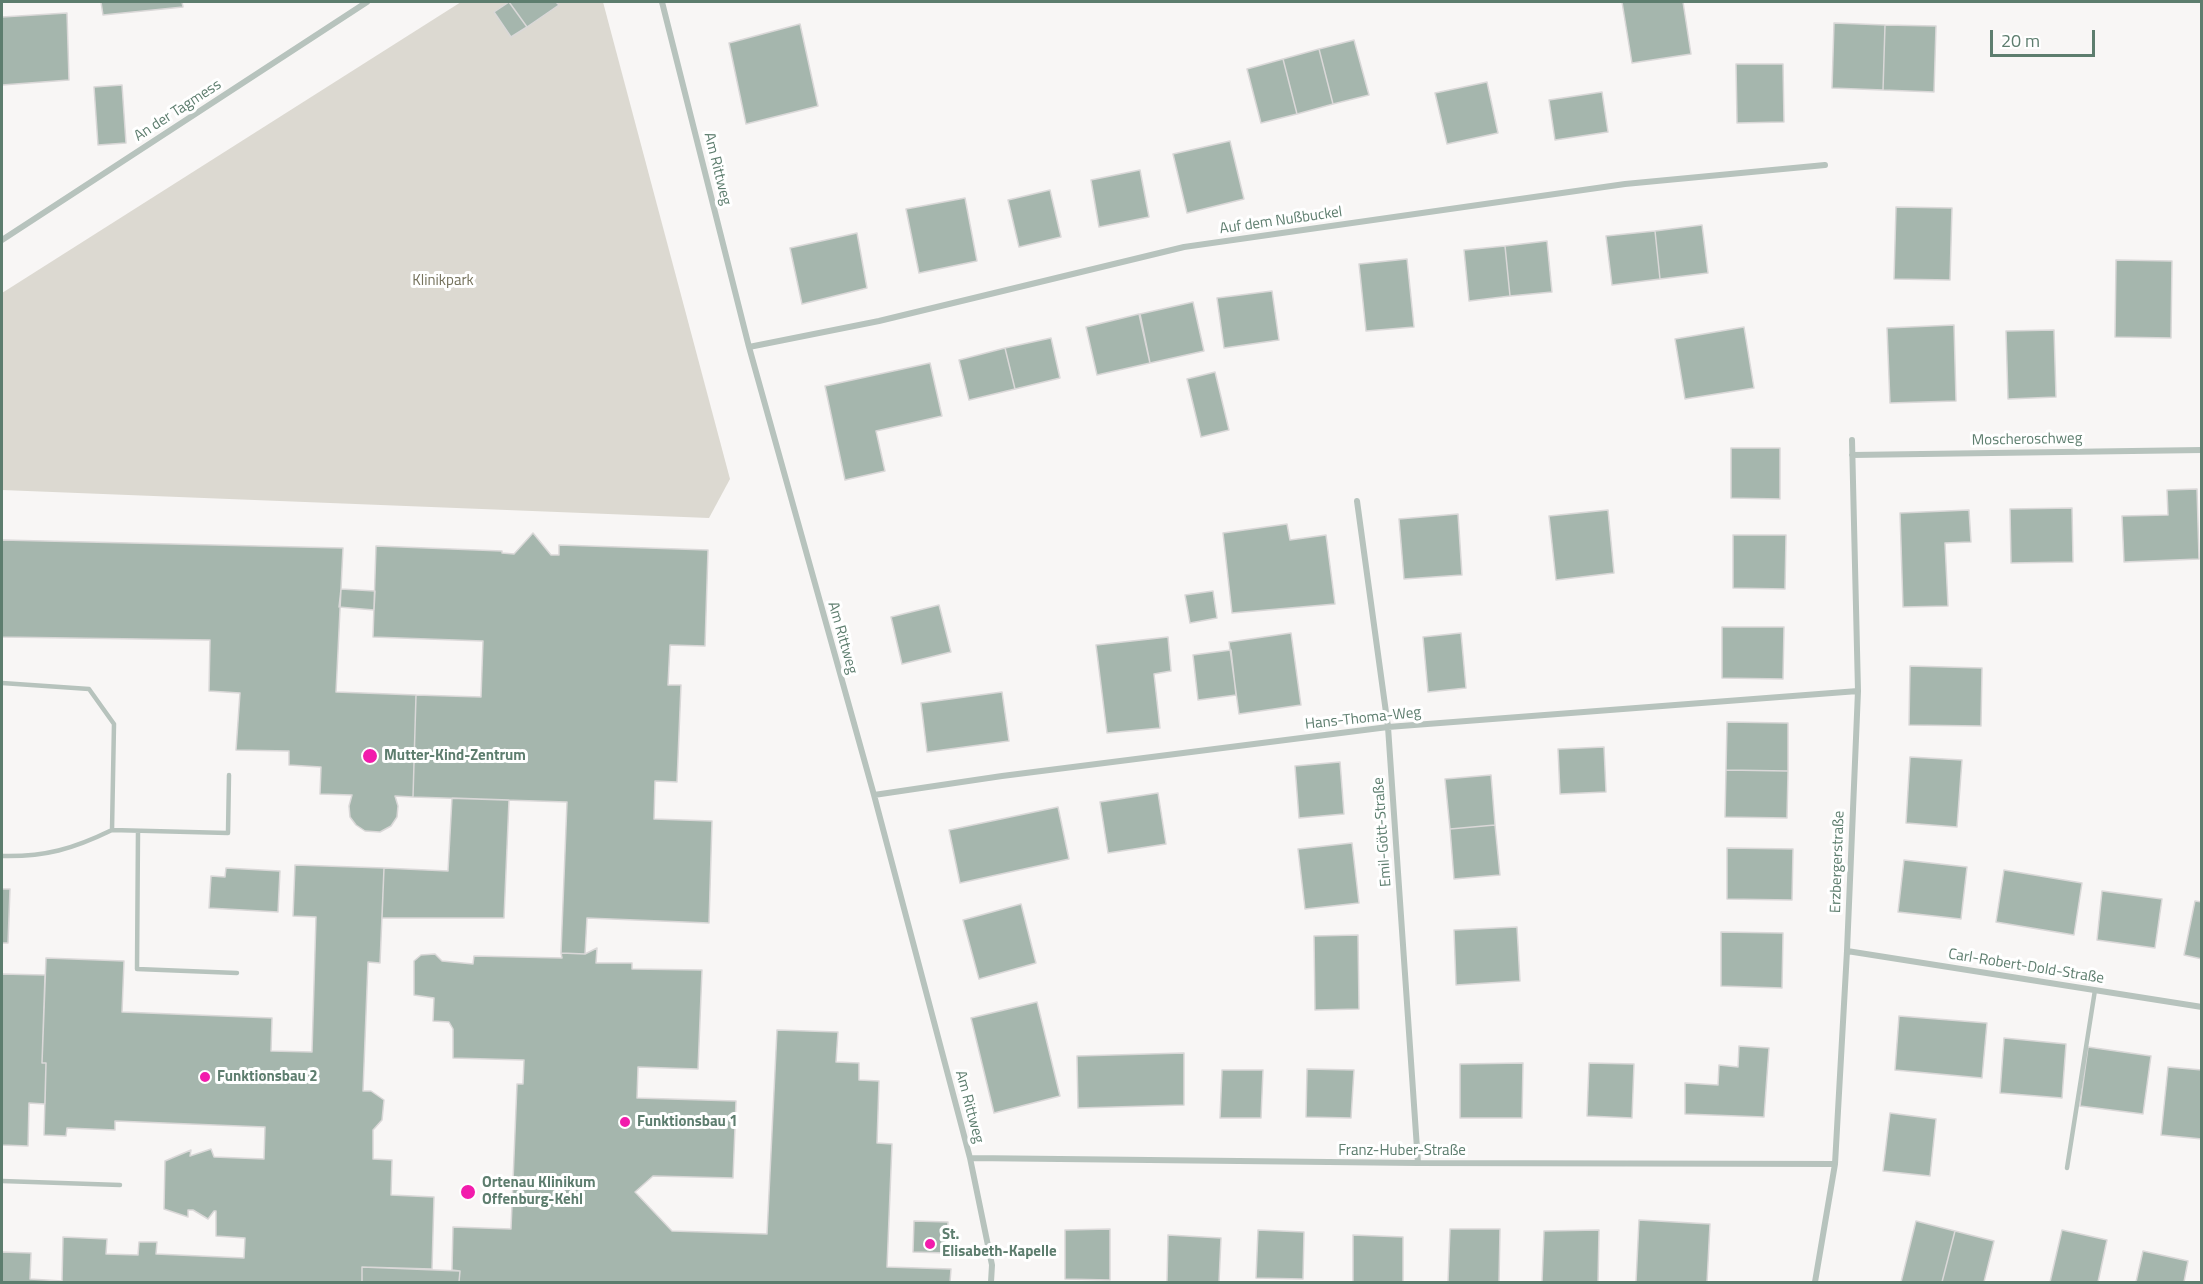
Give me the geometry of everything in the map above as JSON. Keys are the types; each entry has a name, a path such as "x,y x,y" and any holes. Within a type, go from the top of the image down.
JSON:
{"street":[{"name":"An der Tagmess","path":"2,240 367,2"},
{"name":"Am Rittweg","path":"662,2 749,347 874,795 970,1158 992,1265 992,1282"},
{"name":"Auf dem Nußbuckel","path":"749,347 879,321 1184,247 1625,184 1825,165"},
{"name":"Erzbergerstraße","path":"1815,1282 1834,1164 1858,691 1852,440"},
{"name":"Moscheroschweg","path":"1852,455 2202,450"},
{"name":"Emil-Gött-Straße","path":"1357,501 1388,727 1418,1163"},
{"name":"Hans-Thoma-Weg","path":"874,795 1002,776 1388,727 1858,691"},
{"name":"Carl-Robert-Dold-Straße","path":"1846,951 2202,1007"},
{"name":"Franz-Huber-Straße","path":"970,1158 1418,1163 1834,1164"}],"lane":[{"path":"2,683 89,689 114,724 112,830"},
{"path":"2,856 32,857 83,845 112,830 228,833 229,775"},
{"path":"138,831 136,969 237,973"},
{"path":"2067,1168 2095,990"},
{"path":"2,1180 120,1185"}],"green space":[{"name":"Klinikpark","path":"461,2 603,2 730,479 709,518 2,490 2,293"}],"building":[{"path":"101,2 182,2 183,7 103,15"},
{"path":"509,2 527,27 511,37 494,12"},
{"path":"509,2 556,2 559,5 527,27"},
{"path":"1622,2 1683,2 1691,54 1632,63"},
{"path":"67,13 69,80 2,85 2,17"},
{"path":"1834,23 1885,25 1883,90 1832,88"},
{"path":"800,24 818,106 746,124 729,43"},
{"path":"1885,25 1936,26 1934,92 1883,90"},
{"path":"1354,40 1369,95 1333,104 1319,49"},
{"path":"1319,49 1333,104 1297,114 1283,59"},
{"path":"1283,59 1297,114 1261,123 1247,69"},
{"path":"1736,64 1783,64 1784,122 1737,123"},
{"path":"1487,82 1498,133 1447,144 1435,93"},
{"path":"122,85 126,143 98,145 94,87"},
{"path":"1602,92 1608,132 1555,140 1549,100"},
{"path":"1230,141 1244,199 1187,213 1173,154"},
{"path":"1140,170 1149,217 1099,227 1091,180"},
{"path":"1050,190 1061,237 1019,247 1008,200"},
{"path":"965,198 977,261 919,273 906,209"},
{"path":"1896,207 1952,208 1950,280 1894,279"},
{"path":"1702,225 1708,273 1660,279 1655,231"},
{"path":"1655,231 1660,279 1612,285 1606,236"},
{"path":"857,233 867,288 802,304 790,248"},
{"path":"1547,241 1552,292 1510,296 1505,246"},
{"path":"1505,246 1510,296 1469,301 1464,250"},
{"path":"1407,259 1414,327 1366,331 1359,264"},
{"path":"2116,260 2172,261 2171,338 2115,337"},
{"path":"1272,291 1279,340 1224,348 1217,298"},
{"path":"1193,302 1204,351 1150,363 1140,314"},
{"path":"1139,314 1150,363 1097,375 1086,327"},
{"path":"1954,325 1956,401 1890,403 1887,328"},
{"path":"1744,327 1754,388 1685,399 1675,339"},
{"path":"2054,330 2056,397 2008,399 2006,331"},
{"path":"1051,338 1060,378 1015,389 1005,348"},
{"path":"1005,348 1015,389 969,400 959,360"},
{"path":"930,363 942,416 876,431 885,471 845,480 825,386"},
{"path":"1215,372 1229,430 1201,437 1187,379"},
{"path":"1731,448 1780,448 1780,499 1731,498"},
{"path":"2197,489 2199,559 2124,562 2122,516 2168,515 2167,490"},
{"path":"2072,508 2073,562 2011,563 2010,509"},
{"path":"1608,510 1614,573 1556,580 1549,516"},
{"path":"1969,510 1971,542 1945,543 1948,606 1903,607 1900,513"},
{"path":"1458,514 1462,575 1404,579 1399,519"},
{"path":"1287,524 1290,540 1326,535 1335,604 1232,613 1223,533"},
{"path":"533,533 551,555 559,555 559,545 708,550 705,646 670,645 668,685 681,685 677,782 655,781 654,819 712,821 709,923 587,918 585,954 561,953 567,802 413,797 416,695 481,697 483,641 373,637 376,546 502,551 502,553 514,554"},
{"path":"1733,535 1786,535 1785,589 1733,588"},
{"path":"2,540 343,548 336,692 416,695 413,797 395,796 398,806 397,817 391,826 380,832 365,831 350,817 349,806 352,795 320,794 321,767 289,765 289,751 236,750 240,693 209,691 210,640 2,637"},
{"path":"341,589 375,591 374,610 339,607"},
{"path":"1213,591 1217,618 1190,623 1185,595"},
{"path":"939,605 951,652 902,664 891,617"},
{"path":"1722,627 1784,627 1783,679 1722,678"},
{"path":"1291,633 1301,705 1239,714 1229,642"},
{"path":"1461,633 1466,688 1428,692 1423,637"},
{"path":"1168,637 1171,671 1154,674 1160,728 1107,733 1096,645"},
{"path":"1231,650 1236,695 1198,700 1193,655"},
{"path":"1910,666 1982,668 1981,726 1909,725"},
{"path":"1002,692 1009,741 927,752 921,703"},
{"path":"1727,722 1788,723 1788,771 1726,770"},
{"path":"1604,747 1606,792 1560,794 1558,749"},
{"path":"1910,757 1962,760 1957,827 1906,823"},
{"path":"1340,762 1344,814 1299,818 1295,766"},
{"path":"1726,770 1788,771 1787,818 1725,817"},
{"path":"1491,775 1495,825 1450,829 1445,779"},
{"path":"1158,793 1166,844 1108,853 1100,802"},
{"path":"452,798 509,800 504,918 382,918 384,868 448,871"},
{"path":"1058,807 1069,859 960,883 949,830"},
{"path":"1495,825 1500,875 1454,879 1450,829"},
{"path":"1352,843 1359,903 1305,909 1298,849"},
{"path":"1727,848 1793,849 1792,900 1727,899"},
{"path":"1904,860 1967,867 1961,919 1898,912"},
{"name":"Funktionsbau 2","path":"295,865 384,868 380,963 368,962 363,1091 371,1091 384,1100 382,1120 373,1130 373,1159 392,1160 391,1195 434,1197 432,1269 362,1267 362,1282 2,1282 2,1252 31,1253 30,1279 62,1281 63,1237 107,1239 106,1254 138,1255 139,1242 157,1242 156,1254 244,1258 245,1238 216,1236 216,1211 208,1219 193,1210 188,1210 188,1217 164,1209 165,1161 191,1150 190,1156 211,1149 214,1157 264,1159 265,1127 115,1121 115,1130 67,1128 66,1136 44,1135 46,1063 42,1063 46,958 124,961 122,1012 272,1018 271,1051 312,1052 316,917 293,916"},
{"path":"226,868 280,871 278,912 209,908 211,876 225,877"},
{"path":"2004,870 2082,883 2074,935 1996,922"},
{"path":"2,889 10,889 8,943 2,943"},
{"path":"2102,891 2162,899 2155,948 2097,940"},
{"path":"2195,901 2202,902 2202,959 2184,955"},
{"path":"1021,904 1036,963 979,979 963,920"},
{"path":"1517,927 1520,981 1456,985 1454,930"},
{"path":"1721,932 1783,933 1782,988 1721,986"},
{"path":"1358,935 1359,1009 1315,1010 1314,936"},
{"name":"Funktionsbau 1","path":"597,948 596,963 632,963 632,969 702,970 698,1069 638,1067 637,1098 736,1101 733,1178 653,1176 635,1192 672,1231 767,1234 777,1030 838,1032 836,1062 859,1063 859,1080 879,1081 877,1143 892,1144 887,1267 951,1269 950,1282 459,1282 460,1271 452,1270 453,1227 511,1229 517,1084 523,1084 524,1060 453,1058 453,1029 449,1022 433,1021 434,998 414,995 414,961 421,955 435,954 442,961 473,964 474,956 562,958 561,953 585,954"},
{"path":"2,974 45,975 42,1063 46,1063 45,1104 29,1103 28,1146 2,1145"},
{"path":"1037,1002 1060,1096 994,1113 971,1018"},
{"path":"1899,1016 1987,1023 1982,1078 1895,1070"},
{"path":"2004,1038 2066,1044 2062,1098 2000,1093"},
{"path":"1739,1046 1769,1048 1764,1117 1685,1114 1685,1083 1718,1085 1719,1065 1738,1067"},
{"path":"2088,1047 2151,1056 2143,1114 2080,1106"},
{"path":"1184,1053 1184,1105 1078,1108 1077,1056"},
{"path":"1523,1063 1522,1118 1460,1118 1460,1064"},
{"path":"1589,1063 1634,1064 1632,1118 1587,1116"},
{"path":"2168,1067 2202,1070 2202,1139 2161,1135"},
{"path":"1307,1069 1354,1070 1351,1118 1306,1117"},
{"path":"1222,1070 1263,1070 1261,1118 1220,1118"},
{"path":"1890,1113 1936,1119 1930,1176 1883,1171"},
{"path":"1639,1220 1710,1224 1707,1282 1636,1282"},
{"name":"St. Elisabeth-Kapelle","path":"914,1221 948,1222 946,1253 913,1252"},
{"path":"1916,1221 1955,1231 1942,1282 1901,1282"},
{"path":"1110,1229 1110,1280 1065,1279 1065,1230"},
{"path":"1450,1229 1500,1229 1499,1282 1448,1282"},
{"path":"1258,1230 1304,1232 1303,1279 1256,1278"},
{"path":"1599,1230 1598,1282 1542,1282 1544,1231"},
{"path":"2062,1230 2107,1240 2098,1282 2050,1282"},
{"path":"1955,1231 1994,1241 1984,1282 1942,1282"},
{"path":"1168,1235 1221,1238 1219,1282 1167,1282"},
{"path":"1353,1235 1403,1237 1403,1282 1353,1282"},
{"path":"2143,1251 2188,1261 2184,1282 2136,1282"},
{"path":"362,1267 460,1271 459,1282 362,1282"}],"place":[{"name":"Mutter-Kind-Zentrum","path":"370,756"},
{"name":"Funktionsbau 2","path":"205,1077"},
{"name":"Funktionsbau 1","path":"625,1122"},
{"name":"Ortenau Klinikum Offenburg-Kehl","path":"468,1192"},
{"name":"St. Elisabeth-Kapelle","path":"930,1244"}]}
